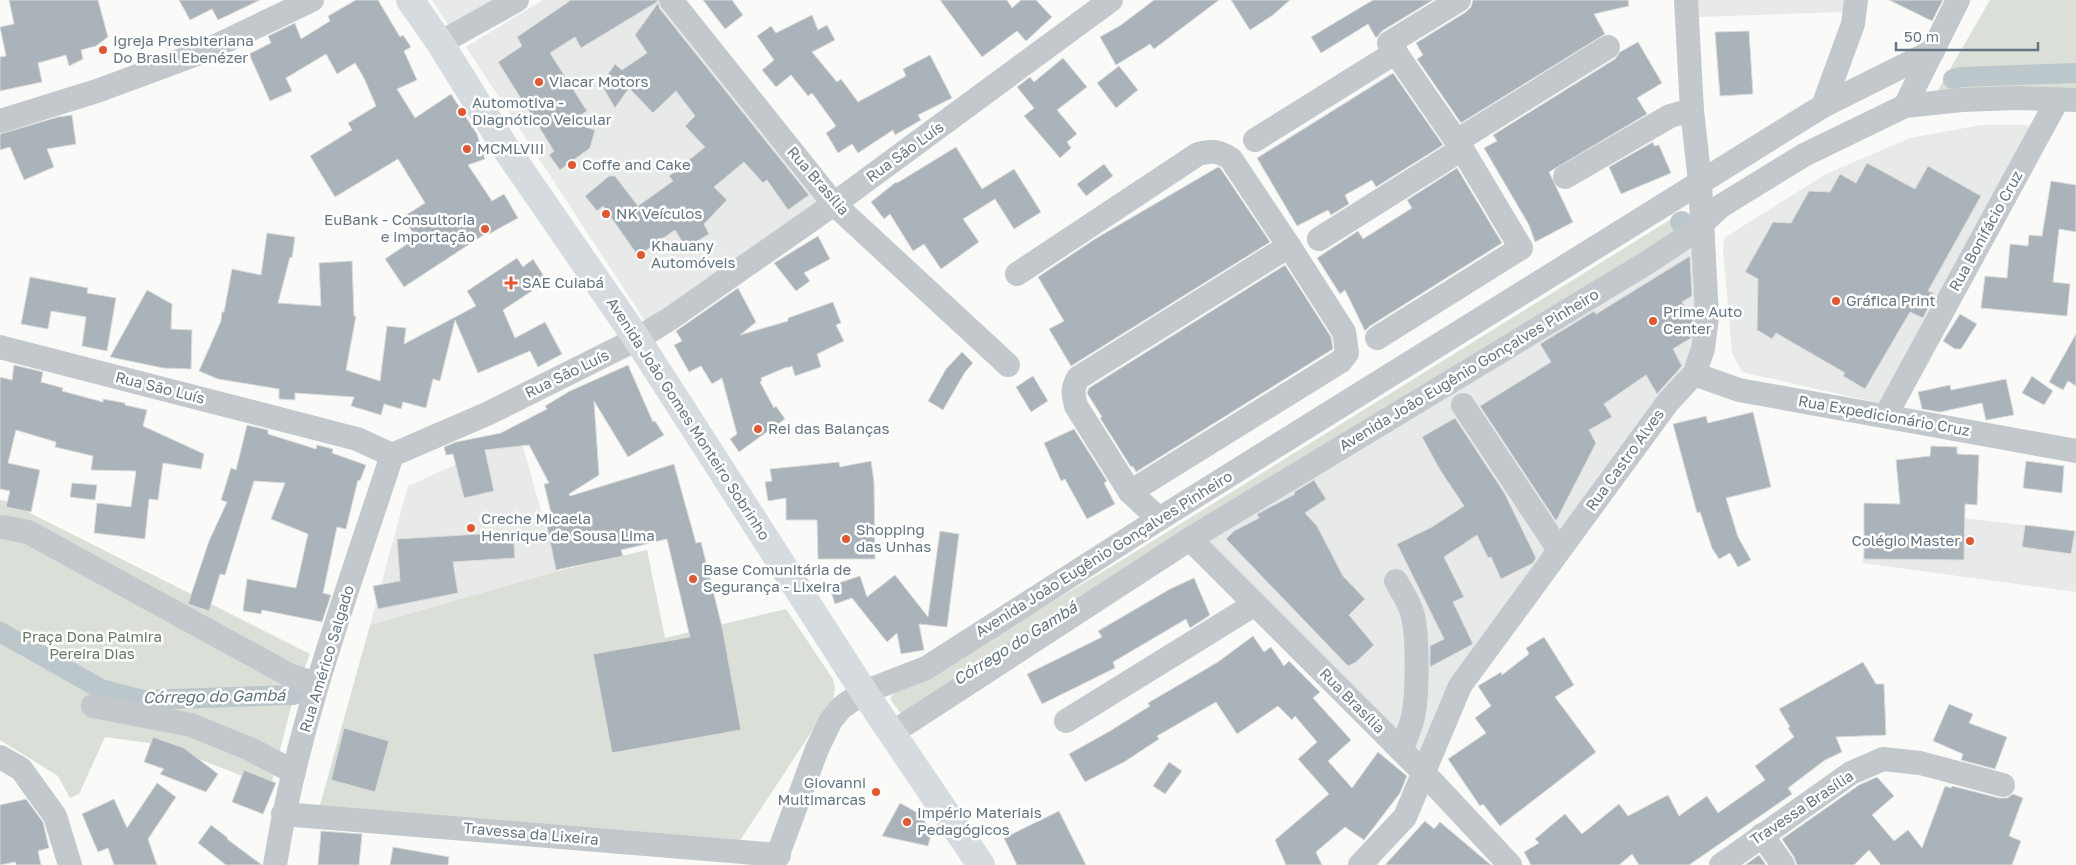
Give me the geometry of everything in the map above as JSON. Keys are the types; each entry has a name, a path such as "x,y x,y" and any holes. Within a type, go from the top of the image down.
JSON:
{"main road":[{"name":"Avenida João Gomes Monteiro Sobrinho","path":"410,0 440,43 506,149 637,339 864,692 981,865"}],"street":[{"path":"0,121 97,91 205,52 288,6 312,0"},
{"path":"440,43 517,0"},
{"name":"Rua Brasília","path":"671,0 834,204 1008,364"},
{"name":"Rua São Luís","path":"0,347 356,439 392,456 489,413 637,339 671,318 834,204 1111,0"},
{"path":"1458,0 1389,43 1459,145 1521,248 1546,278"},
{"name":"Rua Castro Alves","path":"1360,865 1405,817 1460,686 1668,402 1694,374 1703,349 1707,317 1700,182 1692,110 1686,0"},
{"path":"1823,106 1853,24 1856,0"},
{"path":"1905,106 1958,0"},
{"path":"1319,239 1608,47"},
{"name":"Avenida João Eugênio Gonçalves Pinheiro","path":"776,860 817,748 832,720 842,707 864,692 926,668 1159,519 1823,106 1933,51"},
{"path":"1255,140 1396,52"},
{"name":"Avenida João Eugênio Gonçalves Pinheiro","path":"892,733 1190,540 1645,264 1692,233 1721,206 1804,155 1905,106 1962,100 2016,98 2067,100"},
{"name":"Rua Bonifácio Cruz","path":"1886,415 2067,100"},
{"path":"1565,177 1670,116 1692,110"},
{"path":"1017,274 1198,154 1212,150 1230,159 1344,332 1347,353 1341,361 1130,492"},
{"path":"1159,519 1130,492 1076,406 1073,387 1078,378 1289,246"},
{"path":"1377,338 1521,248"},
{"name":"Rua Expedicionário Cruz","path":"1694,374 1739,390 1886,415 2076,451"},
{"path":"1463,405 1559,550"},
{"name":"Rua Américo Salgado","path":"275,865 283,814 317,684 392,456"},
{"path":"4,527 28,532 291,676 317,684"},
{"name":"Rua Brasília","path":"1190,540 1423,772 1510,865"},
{"path":"1396,581 1413,617 1416,678 1412,721 1401,750"},
{"path":"1066,721 1255,604"},
{"path":"93,706 191,725 250,749 294,772"},
{"path":"0,757 21,769 55,816 69,865"},
{"name":"Travessa Brasília","path":"1721,865 1851,773 1883,759 1920,763 2003,785"},
{"name":"Travessa da Lixeira","path":"283,814 776,860"},
{"path":"1762,835 1783,865"}],"shaded area":[{"path":"432,0 495,0 449,26"},
{"path":"543,0 663,0 825,200 645,321 466,47"},
{"path":"1697,0 1845,0 1843,12 1698,17"},
{"name":"Gráfica Print","path":"1981,125 2027,125 2034,131 1887,405 1742,372 1732,353 1723,249 1724,238 1826,174 1910,138"},
{"path":"1695,239 1699,341 1681,370 1614,455 1456,673 1419,755 1205,541"},
{"name":"Creche Micaela Henrique de Sousa Lima","path":"520,436 558,571 370,625 408,486"},
{"name":"Colégio Master","path":"1868,507 2076,531 2076,592 1862,563"}],"green space":[{"path":"1990,0 2076,0 2076,67 1955,74 1954,82 1978,78 2076,76 2076,88 1938,94 1938,90"},
{"path":"1676,216 1685,230 905,719 890,699 896,691 1114,565"},
{"name":"Praça Dona Palmira Pereira Dias","path":"0,500 6,501 310,654 294,695 272,781 240,775 163,745 105,737 79,794 70,798 58,776 0,740"},
{"path":"647,550 665,638 786,609 833,679 835,689 833,699 739,842 320,805 370,625 558,571"}],"building":[{"path":"9,0 98,0 108,37 96,46 81,50 83,59 69,66 66,55 38,63 42,82 0,91 0,57 6,56 0,27 14,24"},
{"path":"179,0 260,0 218,20 212,9 190,20"},
{"path":"356,0 378,0 400,37 403,35 411,47 404,51 417,80 397,89 415,118 451,94 477,134 485,159 468,165 492,201 504,194 518,218 489,234 488,232 404,287 385,259 416,238 403,217 425,203 398,159 335,197 310,156 352,130 348,123 376,106 364,78 355,63 337,74 326,54 286,78 292,91 270,101 249,54 271,43 268,36 295,23 301,39 330,21 328,16"},
{"path":"571,0 658,0 581,48 575,37 550,53 587,111 570,122 595,130 590,148 560,170 549,155 554,151 498,62 522,46 517,37"},
{"path":"703,0 732,0 743,15 725,29"},
{"path":"940,0 1007,0 1012,8 1021,0 1036,0 1052,17 1026,41 1017,31 982,57"},
{"path":"1154,0 1219,0 1154,49 1150,44 1116,65 1100,37 1121,25"},
{"path":"1231,0 1290,0 1273,15 1250,30"},
{"path":"1373,0 1433,0 1382,31 1376,38 1368,24 1321,53 1311,37"},
{"path":"1473,0 1628,0 1629,6 1594,14 1605,34 1461,123 1417,59 1423,55 1416,43 1466,12 1471,7"},
{"path":"1889,0 1943,0 1932,21"},
{"path":"658,3 660,9 809,195 788,210 767,180 763,183 744,162 714,187 727,200 704,224 709,234 686,248 675,230 638,256 603,206 597,211 585,196 609,176 615,176 638,206 673,181 669,176 705,147 685,126 695,116 676,91 653,113 629,88 615,108 601,84 615,64 622,70 647,53 635,35"},
{"path":"812,15 818,30 827,25 835,40 812,52 837,82 841,79 858,102 906,76 903,69 930,55 952,98 918,115 921,120 895,135 893,130 858,153 852,144 838,153 826,133 836,126 812,93 808,96 791,75 776,87 762,70 774,60 757,36 771,26 776,33"},
{"path":"1749,31 1753,94 1720,96 1715,32"},
{"path":"1638,42 1662,83 1637,98 1647,114 1549,172 1573,222 1535,242 1529,225 1484,148 1497,141 1493,135 1615,59 1620,52"},
{"path":"1063,58 1087,87 1057,110 1077,134 1067,142 1071,148 1060,158 1024,116 1034,108 1017,87 1030,77 1034,82"},
{"path":"1119,66 1138,90 1116,108 1097,83"},
{"path":"1393,73 1443,145 1376,187 1372,180 1345,195 1349,204 1331,215 1328,210 1297,226 1257,158"},
{"path":"72,115 76,144 47,149 54,167 24,180 10,147 0,150 0,134 58,117"},
{"path":"1653,142 1654,146 1659,145 1671,173 1621,194 1609,167"},
{"path":"956,147 982,189 1014,169 1041,212 1014,229 995,199 963,219 979,242 941,269 924,244 913,251 890,214 884,219 871,202 896,182"},
{"path":"1867,163 1915,189 1928,166 1981,196 1928,291 1935,294 1923,318 1910,312 1865,389 1843,376 1845,373 1776,333 1772,339 1757,330 1758,279 1745,272 1773,222 1791,223 1809,191 1830,192 1840,174 1856,183"},
{"path":"1104,164 1113,176 1086,196 1077,184"},
{"path":"1218,167 1270,242 1071,366 1049,329 1064,321 1038,277 1095,239"},
{"path":"1457,168 1502,243 1370,326 1365,331 1345,290 1340,294 1317,258 1358,231 1363,239 1412,208 1407,200"},
{"path":"2051,181 2076,185 2076,232 2059,229 2053,282 2070,284 2067,316 1981,308 1985,276 2007,278 2010,244 2028,246 2029,235 2042,236"},
{"path":"267,233 295,237 292,258 290,257 278,303 321,306 319,263 352,261 354,316 356,316 346,370 380,381 387,326 406,328 404,344 476,306 467,291 517,258 523,267 533,259 547,281 503,310 515,338 545,322 562,354 538,367 530,351 478,373 455,320 440,381 433,379 426,408 403,402 401,409 384,404 381,415 351,406 354,397 295,393 295,400 279,399 279,389 218,379 199,371 221,321 222,312 224,312 232,269 261,275"},
{"path":"818,236 830,259 804,273 810,281 796,291 774,263"},
{"path":"1690,256 1692,296 1682,302 1693,320 1691,338 1673,349 1682,366 1657,394 1646,375 1604,404 1612,417 1589,430 1596,443 1556,521 1480,406 1551,362 1540,344 1594,311 1596,314"},
{"path":"1285,265 1331,337 1333,349 1136,472 1100,418 1102,417 1087,393 1089,388"},
{"path":"30,277 88,288 87,293 116,298 107,351 82,346 86,317 51,311 48,329 21,324"},
{"path":"738,288 756,322 740,335 788,321 788,318 833,302 841,323 836,325 844,341 817,354 821,367 795,376 792,366 761,378 762,381 760,382 774,408 776,406 785,419 739,452 730,439 737,434 722,378 712,384 701,366 689,372 674,345 682,341 676,331"},
{"path":"147,290 172,304 171,329 192,330 191,369 163,368 110,357"},
{"path":"1960,314 1977,324 1961,349 1955,349 1943,341"},
{"path":"2076,334 2076,386 2068,381 2063,390 2049,382"},
{"path":"962,352 973,363 965,372 943,410 928,401 946,369"},
{"path":"14,365 43,372 41,382 63,388 62,391 103,402 103,399 125,403 125,405 147,410 143,426 204,454 201,469 163,463 158,500 149,499 145,539 94,533 97,503 131,507 136,471 91,470 93,456 55,447 56,442 16,430 8,463 40,470 31,512 6,507 10,491 0,489 0,377 12,380"},
{"path":"628,365 653,422 655,421 664,435 628,457 594,401 599,475 569,494 570,496 674,464 696,543 701,542 723,631 741,730 612,753 593,654 690,637 667,539 621,550 623,556 556,570 547,527 554,525 544,484 549,483 529,445 485,450 494,491 464,498 453,454 446,455 444,447 456,442 501,433 547,409 545,406 570,391"},
{"path":"1033,376 1048,401 1031,412 1016,387"},
{"path":"2032,376 2053,391 2044,405 2022,393"},
{"path":"2006,379 2014,415 1986,420 1982,403 1940,412 1922,409 1918,392 1950,385 1951,390"},
{"path":"1753,412 1771,487 1726,498 1738,537 1751,560 1738,567 1730,553 1719,559 1712,548 1700,512 1697,513 1673,424 1706,416 1708,423"},
{"path":"1455,418 1505,494 1536,558 1533,563 1501,579 1491,557 1488,558 1477,535 1444,557 1464,597 1453,602 1473,644 1430,667 1430,646 1444,639 1397,544 1432,527 1464,506 1440,470 1422,437"},
{"path":"247,425 268,430 268,434 316,449 317,445 333,449 332,453 366,465 360,481 358,480 346,529 337,527 323,593 331,595 322,622 262,610 261,614 243,611 247,579 296,588 308,534 271,519 285,483 254,481 225,575 220,574 209,611 188,604 209,541 227,502 221,500 231,468 236,470"},
{"path":"1074,429 1107,481 1104,483 1115,504 1087,519 1065,479 1061,481 1044,443"},
{"path":"1931,446 1957,447 1957,454 1979,455 1977,505 1965,504 1964,560 1864,559 1864,503 1900,504 1896,460 1930,456"},
{"path":"871,461 874,482 875,559 818,559 817,520 786,520 786,498 768,501 765,482 772,481 770,469 839,462 840,467"},
{"path":"2026,461 2064,466 2062,493 2023,488"},
{"path":"1314,480 1326,499 1305,513 1317,526 1343,576 1365,599 1349,615 1374,645 1356,662 1348,666 1226,539 1234,531 1259,518 1257,514 1295,494 1294,492"},
{"path":"72,483 97,485 95,500 70,497"},
{"path":"2025,525 2075,531 2071,554 2022,547"},
{"path":"940,531 959,534 947,627 919,624 924,650 901,654 897,633 887,642 852,598 835,604 829,586 860,576 867,597 895,575 928,617"},
{"path":"513,532 515,558 453,562 458,593 378,609 373,586 400,581 397,539"},
{"path":"1194,578 1210,615 1190,628 1186,619 1113,662 1115,668 1042,704 1027,674 1102,637 1098,631 1170,589"},
{"path":"1253,636 1264,652 1271,647 1284,666 1289,661 1320,692 1313,698 1351,740 1328,761 1352,788 1378,752 1407,776 1400,793 1364,840 1345,827 1316,852 1322,865 1286,865 1275,840 1329,794 1298,759 1317,742 1295,716 1292,720 1278,706 1237,734 1216,702 1157,736 1159,739 1124,762 1085,782 1069,754 1150,706 1148,703 1218,662"},
{"path":"1544,637 1574,685 1555,697 1596,752 1500,826 1483,804 1480,806 1448,759 1486,733 1475,718 1491,706 1478,686 1501,672 1502,675 1529,654 1526,648"},
{"path":"1863,662 1876,684 1884,684 1886,735 1836,737 1842,752 1825,760 1788,788 1792,794 1689,865 1639,865 1632,854 1619,865 1531,865 1524,852 1539,843 1535,839 1565,814 1582,834 1619,804 1628,816 1668,795 1679,816 1707,796 1718,813 1765,780 1755,766 1794,737 1779,709"},
{"path":"1949,704 1973,714 1969,723 2007,737 1995,769 1961,760 1963,754 1933,741"},
{"path":"344,728 389,741 375,792 331,780"},
{"path":"153,737 184,748 218,774 206,792 160,774 164,769 144,762"},
{"path":"1169,762 1182,771 1165,794 1153,786"},
{"path":"244,770 276,783 263,814 232,802"},
{"path":"1877,777 1894,796 1872,815 1894,841 1908,830 1922,848 1945,786 1951,788 1952,786 1999,798 2007,798 2013,794 2023,798 2009,836 2021,841 2012,865 1881,865 1869,850 1854,865 1797,865 1782,839 1859,785"},
{"path":"157,783 176,797 148,839 157,865 114,865 108,848 98,852 82,814 114,799 127,828"},
{"path":"26,799 43,822 49,848 38,851 41,865 16,865 15,862 0,865 0,805"},
{"name":"Império Materiais Pedagógicos","path":"900,803 918,813 932,831 928,846 882,836"},
{"path":"1059,811 1086,865 1017,865 1004,838"},
{"path":"1425,821 1434,829 1440,822 1491,865 1385,865"},
{"path":"211,825 262,865 226,865 198,843"},
{"path":"321,831 362,834 359,865 318,865"},
{"path":"393,847 449,857 448,865 390,865"},
{"path":"1759,855 1766,865 1745,865"}],"waterway":[{"name":"Córrego do Gambá","path":"1953,79 1961,77 2076,73"},
{"name":"Córrego do Gambá","path":"0,632 101,689 143,700 294,695"}],"place":[{"name":"Igreja Presbiteriana Do Brasil Ebenézer","path":"103,50"},
{"name":"Viacar Motors","path":"539,82"},
{"name":"Automotiva - Diagnótico Veicular","path":"462,112"},
{"name":"MCMLVIII","path":"467,149"},
{"name":"Coffe and Cake","path":"572,165"},
{"name":"NK Veículos","path":"606,214"},
{"name":"EuBank - Consultoria e importação","path":"485,229"},
{"name":"Khauany Automóveis","path":"641,255"},
{"name":"SAE Cuiabá","path":"511,283"},
{"name":"Gráfica Print","path":"1836,301"},
{"name":"Prime Auto Center","path":"1653,321"},
{"name":"Rei das Balanças","path":"758,429"},
{"name":"Creche Micaela Henrique de Sousa Lima","path":"471,528"},
{"name":"Shopping das Unhas","path":"846,539"},
{"name":"Colégio Master","path":"1970,541"},
{"name":"Base Comunitária de Segurança - Lixeira","path":"693,579"},
{"name":"Giovanni Multimarcas","path":"876,792"},
{"name":"Império Materiais Pedagógicos","path":"907,822"}]}
